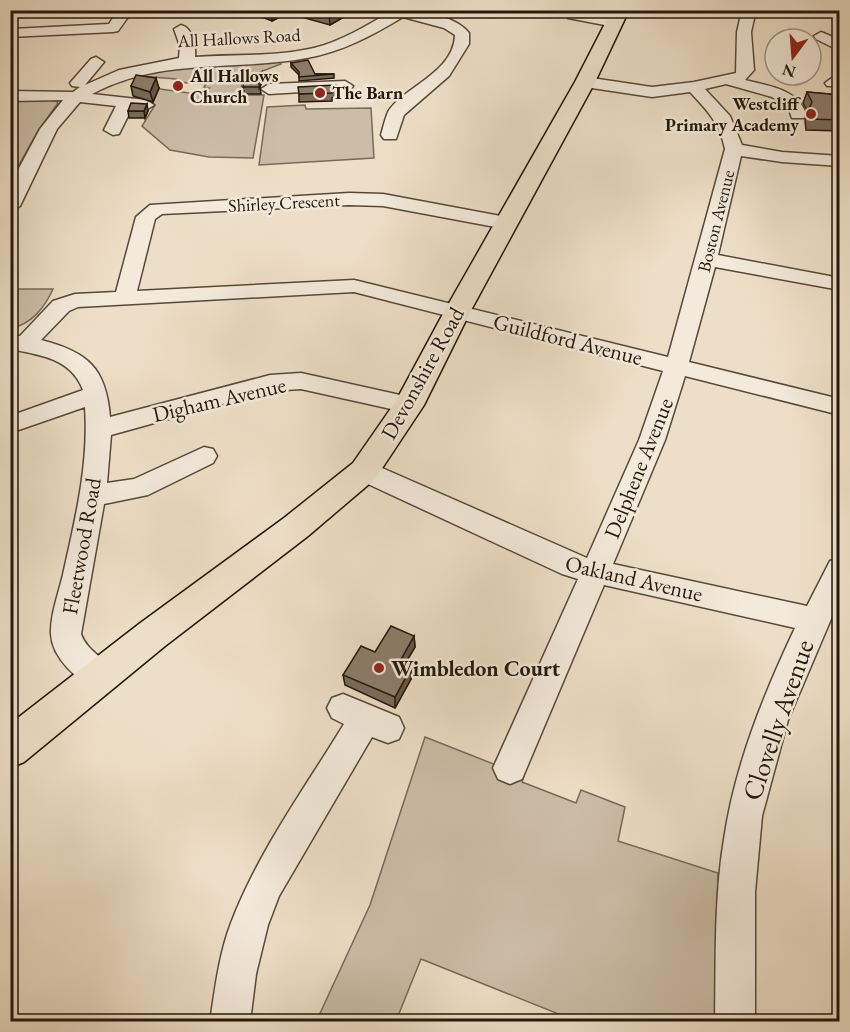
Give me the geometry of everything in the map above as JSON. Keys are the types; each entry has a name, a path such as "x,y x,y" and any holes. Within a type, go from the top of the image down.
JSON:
{"main road":[{"name":"Devonshire Road","path":"100,676 296,527 364,471 409,405 457,312 585,82 618,17"},
{"path":"10,749 100,676"}],"street":[{"path":"19,18 11,34 109,29 120,21 126,10"},
{"path":"390,135 389,113 443,73 462,44 462,33 403,11"},
{"name":"All Hallows Road","path":"80,85 105,81 142,68 186,60 282,58 307,54 324,50 403,11"},
{"path":"573,15 618,17"},
{"path":"585,82 652,92 694,87 742,76 746,70 743,42 747,16"},
{"path":"108,46 112,33 109,29"},
{"path":"339,30 357,35"},
{"path":"186,60 187,31"},
{"path":"823,37 840,46"},
{"path":"252,76 307,54"},
{"path":"10,206 56,117 96,62"},
{"path":"269,71 269,96 345,86"},
{"path":"728,80 778,94 795,105 798,114"},
{"path":"10,96 105,81"},
{"path":"80,85 126,103 146,105"},
{"name":"Boston Avenue","path":"677,365 707,259 734,150 722,116 694,87"},
{"path":"113,130 126,103"},
{"path":"734,150 782,157 840,161"},
{"name":"Shirley Crescent","path":"125,297 146,217 157,209 372,200 506,223"},
{"path":"707,259 840,284"},
{"name":"Guildford Avenue","path":"18,343 68,302 125,297 354,286 840,407"},
{"name":"Fleetwood Road","path":"18,343 59,352 70,358 87,373 96,394 99,429 91,496 66,634 72,652 100,676"},
{"name":"Delphene Avenue","path":"510,768 597,572 652,440 677,365"},
{"name":"Digham Avenue","path":"99,429 280,382 320,383 409,405"},
{"path":"10,425 96,394"},
{"path":"91,496 139,488 204,456"},
{"name":"Oakland Avenue","path":"364,471 572,566 813,620"},
{"name":"Clovelly Avenue","path":"735,1022 737,883 752,780 765,740 813,620 840,568"},
{"path":"230,1022 237,974 249,925 266,884 366,718"}],"shaded area":[{"path":"278,60 281,64 242,79 241,95 264,95 253,158 209,157 170,150 142,126 155,105 130,101 146,87 196,94 209,88 204,87 206,84 175,82 176,79 125,75 164,65"},
{"path":"54,99 58,103 38,131 11,179 11,101"},
{"path":"305,105 306,109 371,108 374,158 259,165 267,107"},
{"path":"10,289 53,289 46,302 31,319 11,328"},
{"path":"425,737 524,776 522,782 576,803 581,790 625,807 618,841 718,873 715,1021 576,1021 421,959 396,1021 316,1022 370,905"}],"building":[{"path":"314,10 337,10 329,15"},
{"path":"308,60 315,74 334,74 299,77 299,72 291,63"},
{"path":"262,72 258,81 260,87 243,87 244,77"},
{"path":"136,75 156,78 150,92 131,86"},
{"path":"336,85 337,90 332,93 299,94 298,87"},
{"path":"807,92 840,95 840,120 810,119 809,109 812,102"},
{"path":"131,103 147,104 144,111 128,111"},
{"name":"Wimbledon Court","path":"391,626 414,636 399,663 411,668 395,697 343,675 361,646 375,652"}],"place":[{"name":"All Hallows Church","path":"178,86"},
{"name":"The Barn","path":"320,93"},
{"name":"Westcliff Primary Academy","path":"811,114"},
{"name":"Wimbledon Court","path":"379,668"}]}
